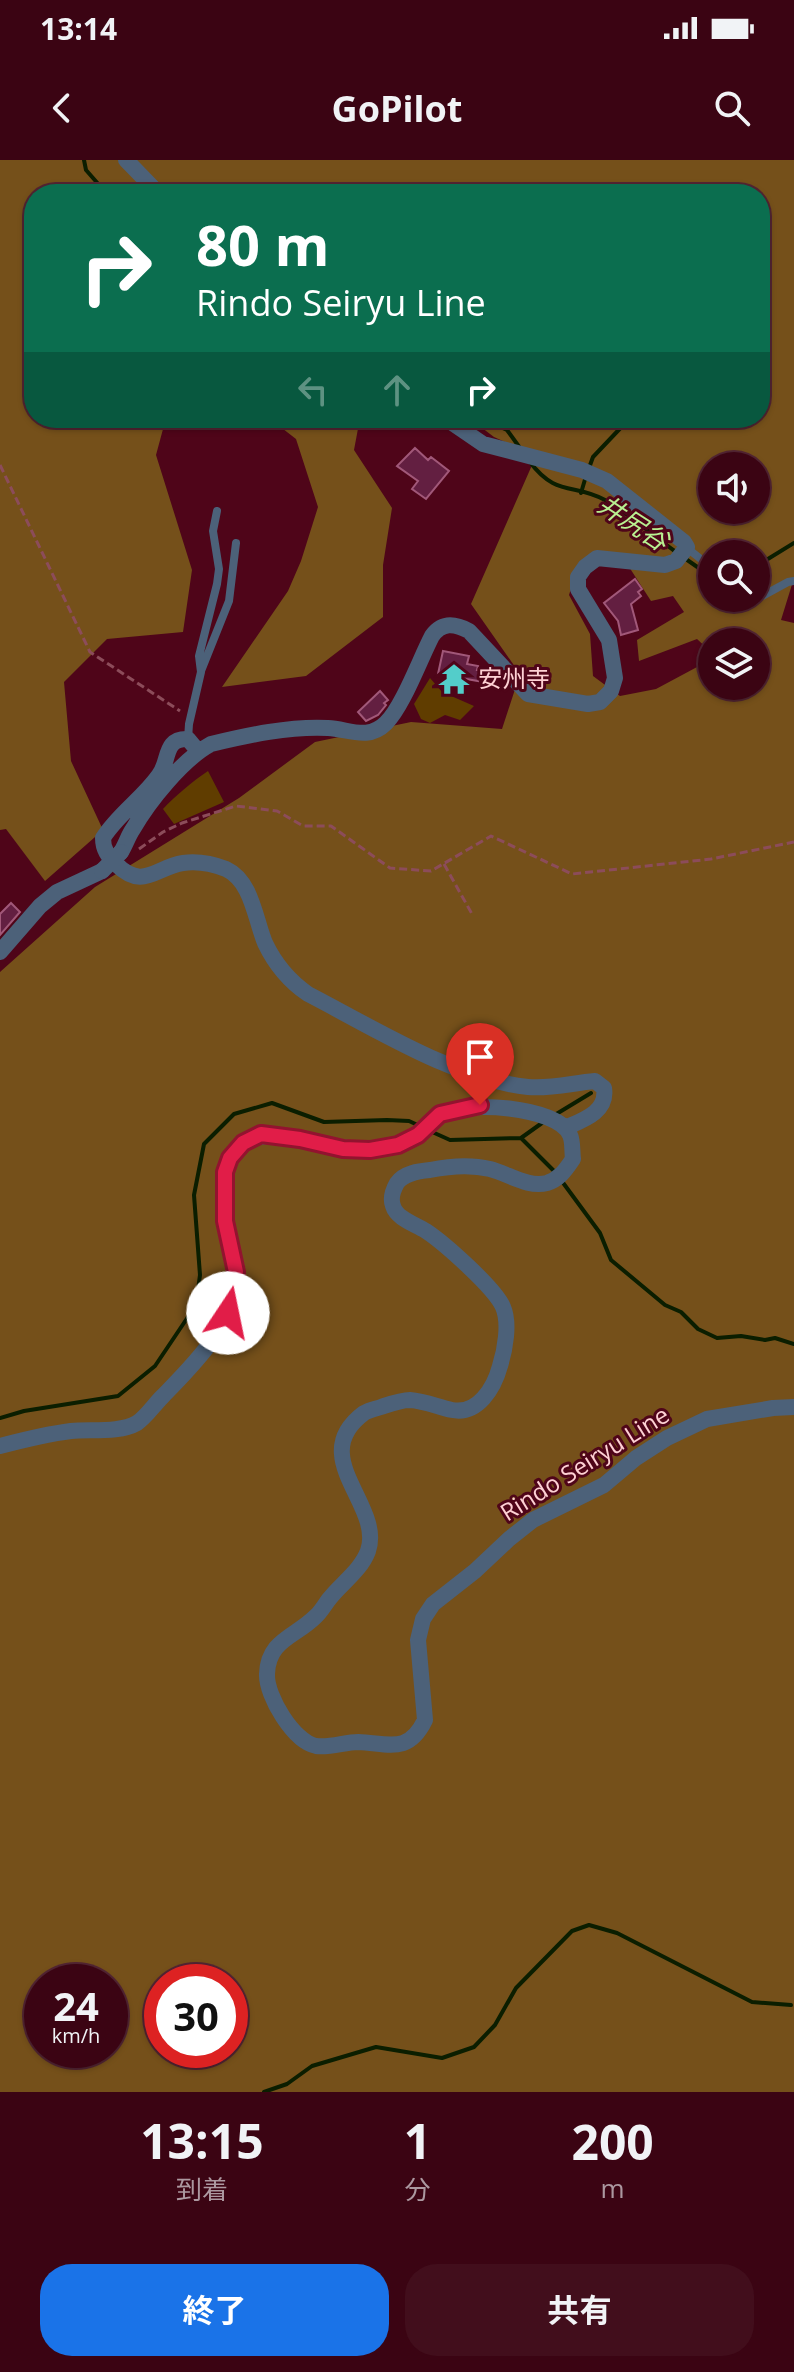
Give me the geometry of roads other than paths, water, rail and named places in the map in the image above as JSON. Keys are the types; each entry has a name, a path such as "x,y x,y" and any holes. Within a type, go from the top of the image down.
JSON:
{"street":[{"path":"126,160 149,184"},
{"path":"0,1446 68,1431 121,1428 136,1423 194,1363 222,1324 234,1291 236,1272 223,1196 230,1158 243,1143 261,1134 343,1149 370,1150 398,1145 418,1135 440,1114 480,1105 544,1116 565,1128 600,1108 606,1098 604,1088 595,1081 559,1087 528,1087 461,1071 308,994 292,983 266,944 240,878 212,864 182,863 155,874 133,877 107,855 103,838 161,773 172,743 191,738 221,742 305,728 330,728 355,734 378,730 393,715 432,636 438,627 448,624 469,631 528,694 588,704 600,702 611,691 615,678 609,640 578,589 578,577 597,558 665,565 676,561 687,547 607,481 582,470 483,444 460,428"},
{"path":"0,952 40,906 57,892 102,871 122,849 191,738"},
{"name":"Rindo Seiryu Line","path":"565,1128 570,1135 573,1159 558,1177 531,1185 488,1169 456,1166 416,1172 399,1179 392,1194 393,1206 401,1217 428,1233 496,1295 507,1323 501,1365 493,1388 472,1408 454,1411 408,1400 366,1411 344,1438 340,1456 365,1517 369,1549 362,1562 317,1616 276,1645 267,1672 268,1684 281,1713 296,1734 316,1746 353,1742 399,1746 412,1738 425,1720 418,1640 423,1619 433,1604 533,1520 574,1497 604,1485 636,1458 667,1438 707,1419 794,1407"}],"lane":[{"path":"201,672 199,656 219,569 213,531 217,511"},
{"path":"191,738 201,672 229,601 236,543"},
{"path":"687,547 698,557"},
{"path":"770,592 794,581"}],"waterway":[{"name":"井尻谷","path":"84,160 86,170 98,184"},
{"name":"井尻谷","path":"503,428 520,448"},
{"path":"589,468 593,457 621,428"},
{"name":"井尻谷","path":"530,462 539,473 557,485 594,495 615,506 676,552"},
{"path":"581,493 586,476"},
{"name":"井尻谷","path":"770,558 794,543"},
{"name":"井尻谷","path":"683,557 698,568"},
{"path":"553,1116 591,1093"},
{"path":"0,1418 24,1411 118,1396 155,1366 196,1305 200,1275 194,1195 204,1144 234,1114 272,1103 324,1122 409,1121 422,1127"},
{"path":"521,1138 542,1123"},
{"path":"430,1131 450,1140 521,1138"},
{"path":"521,1138 556,1173"},
{"path":"561,1180 600,1233 611,1260 665,1305 681,1312 698,1329 717,1338 775,1338 794,1344"},
{"path":"264,2092 287,2084 312,2066 376,2047 442,2058 474,2047 495,2025 516,1988 572,1931 589,1925 617,1933 752,2002 791,2005"}],"place":[{"name":"安州寺","path":"454,679"}]}
